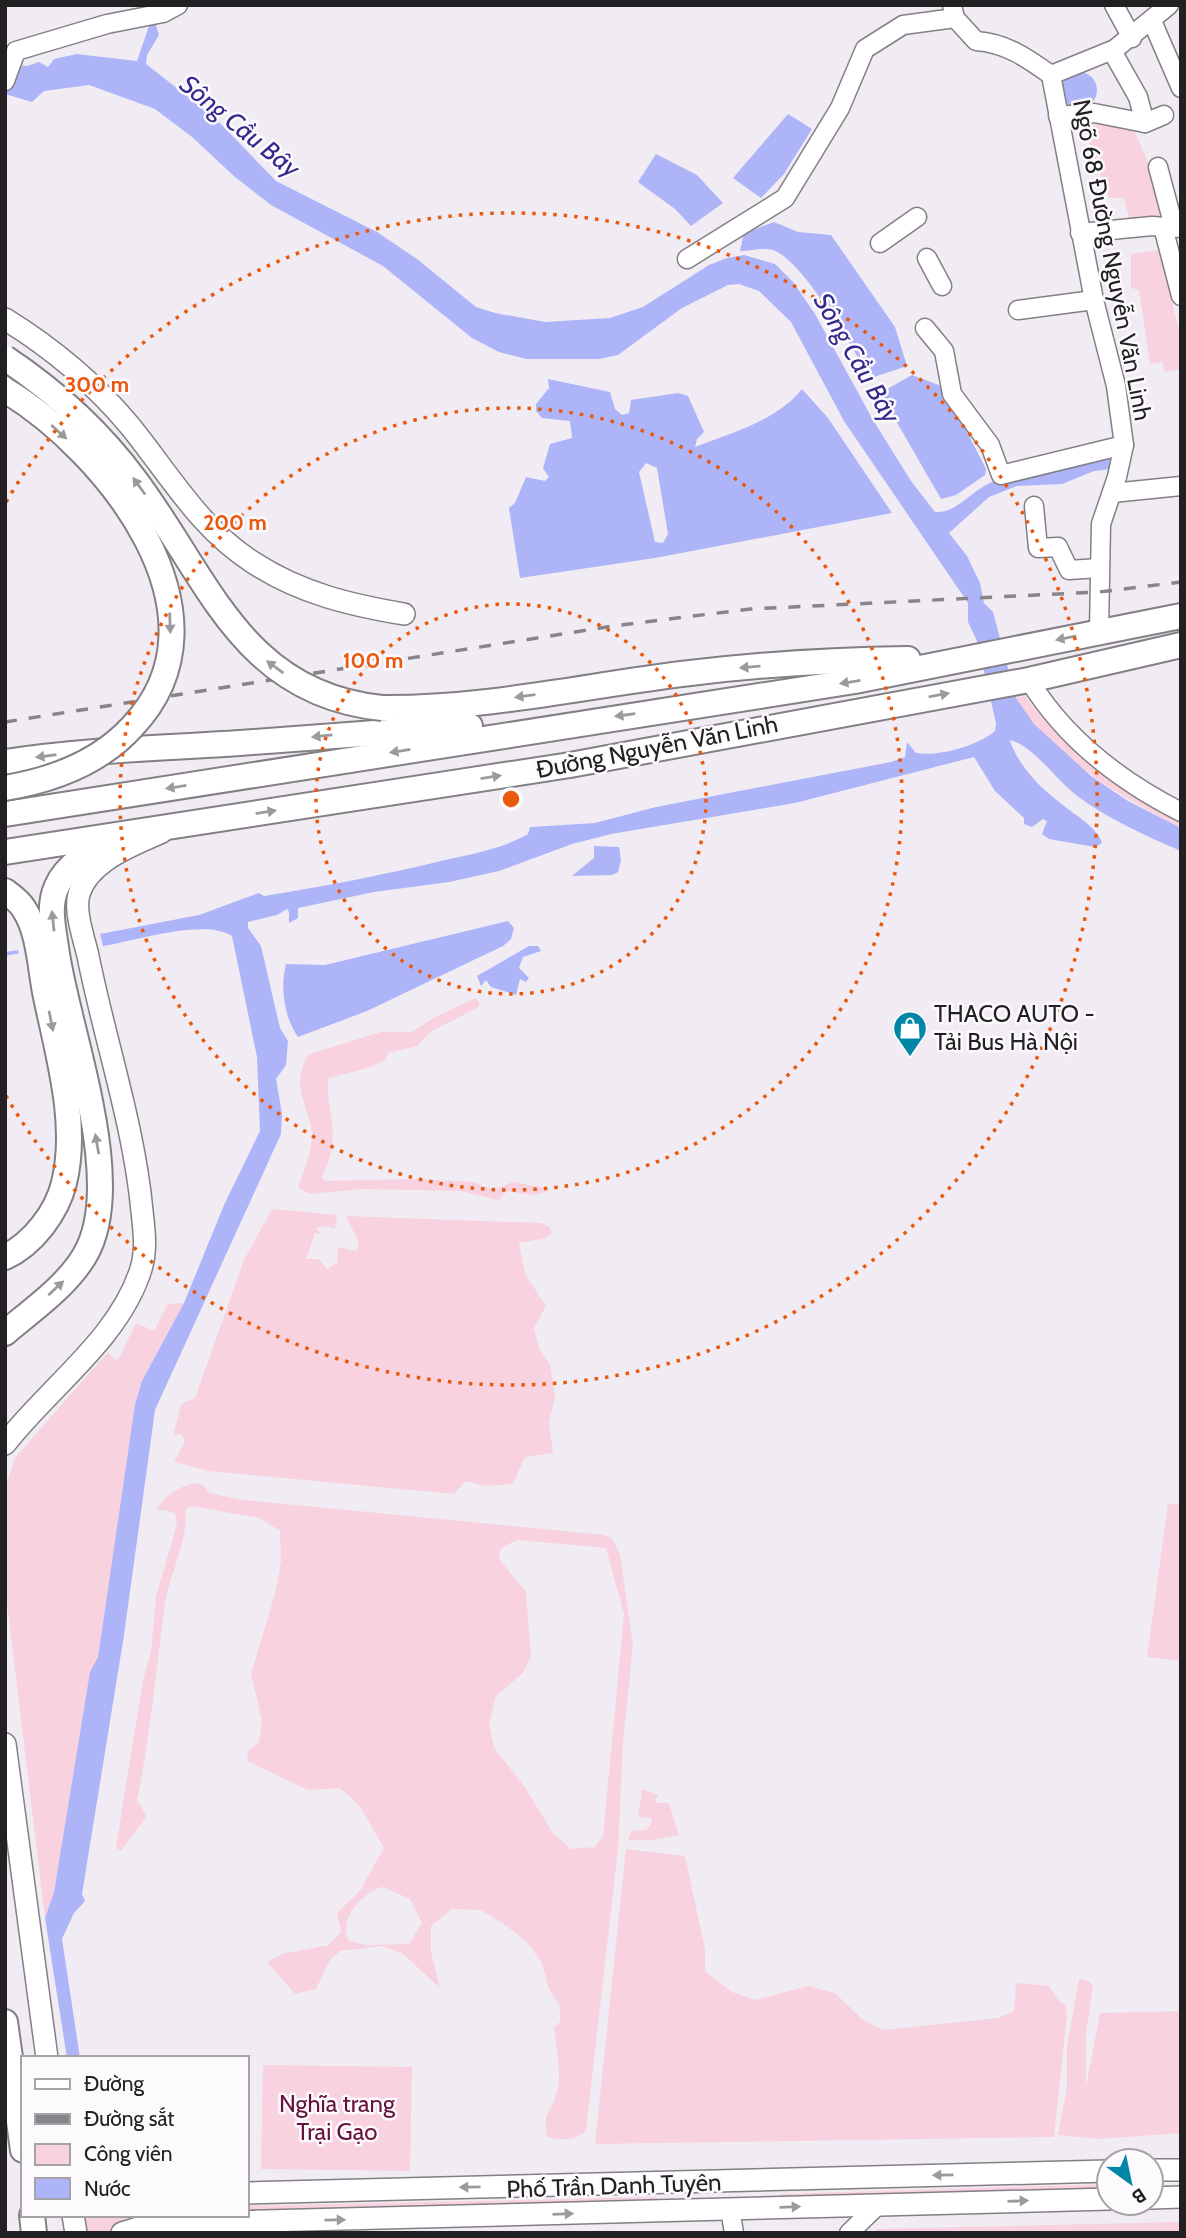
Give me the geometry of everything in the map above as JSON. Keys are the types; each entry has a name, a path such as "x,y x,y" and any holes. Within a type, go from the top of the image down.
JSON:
{"highway":[{"path":"5,358 64,403 107,445 157,511 206,592 250,646 276,668 315,692 337,701 382,708 468,704 690,673 827,660 965,659"},
{"path":"5,390 72,443 127,506 144,533 163,578 171,629 166,670 144,714 127,734 80,767 5,788"},
{"name":"Đường Nguyễn Văn Linh","path":"5,814 855,681 1181,616"},
{"name":"Đường Nguyễn Văn Linh","path":"5,852 570,765 1028,680 1181,645"},
{"path":"5,762 56,754 267,741 382,730 586,721"},
{"path":"5,1333 61,1284 86,1255 99,1211 101,1169 51,915 57,884 84,856 125,834"},
{"path":"5,891 24,908 36,946 65,1094 68,1149 64,1185 50,1213 28,1241 5,1256"},
{"path":"5,2022 21,2136"}],"main road":[{"path":"5,320 66,362 94,388 130,427 202,519 247,558 277,577 323,597 404,614"},
{"path":"5,1444 107,1331 132,1290 145,1248 139,1183 78,911 79,895 87,879 117,854 172,827"},
{"path":"60,969 89,963"},
{"path":"5,1744 47,2056"},
{"name":"Phố Trần Danh Tuyên","path":"248,2193 1095,2171"},
{"path":"727,2181 730,2209"},
{"name":"Phố Trần Danh Tuyên","path":"122,2233 150,2224 1095,2199"}],"street":[{"path":"1114,5 1132,38"},
{"name":"Ngõ 68 Đường Nguyễn Văn Linh","path":"1099,631 1101,524 1124,445 1116,386 1080,233 1051,75 1112,51 1132,38 1169,5"},
{"path":"5,81 16,51 26,46 63,40 124,20 170,9"},
{"path":"687,258 785,198 840,108 865,49 904,25 954,12 976,41 991,42 1022,54 1051,75"},
{"path":"1152,21 1181,88"},
{"path":"1112,51 1138,97 1144,123"},
{"path":"1058,116 1094,113 1144,123 1164,115"},
{"path":"1158,167 1173,227 1181,296"},
{"path":"880,243 917,217"},
{"path":"1080,233 1173,227"},
{"path":"928,258 942,286"},
{"path":"1018,310 1094,299"},
{"path":"925,328 944,351 952,394 990,445 1001,475 1124,445"},
{"path":"1112,493 1181,486"},
{"path":"1034,506 1038,548 1058,547 1069,570 1099,568"},
{"path":"1028,680 1055,717 1091,754 1129,782 1181,812"},
{"path":"849,2233 878,2205"},
{"path":"730,2209 734,2233"}],"green space":[{"path":"1083,124 1133,128 1173,218 1129,218 1124,198 1109,198"},
{"path":"1159,250 1181,338 1181,369 1165,372 1162,362 1150,364 1139,290 1131,288 1131,254"},
{"path":"1025,696 1059,735 1096,766 1181,816 1181,828 1114,790 1073,761 1036,726 1020,706 1016,698"},
{"path":"476,998 480,1005 477,1008 430,1032 417,1046 388,1053 386,1059 367,1068 328,1078 333,1136 322,1177 325,1181 414,1179 474,1182 493,1190 513,1182 545,1188 547,1192 532,1195 507,1191 499,1200 460,1191 361,1189 310,1194 298,1187 312,1141 300,1087 303,1066 309,1054 381,1032 412,1032 435,1017"},
{"path":"272,1209 337,1215 335,1229 327,1226 316,1228 320,1233 315,1233 306,1259 319,1259 327,1269 337,1263 338,1247 356,1251 359,1243 346,1216 541,1223 550,1227 552,1233 546,1238 519,1243 525,1274 546,1306 534,1328 539,1348 550,1365 555,1396 549,1423 553,1453 525,1457 513,1484 485,1486 466,1481 454,1494 209,1471 174,1462 185,1441 180,1434 173,1436 181,1404 195,1398 244,1260"},
{"path":"184,1303 142,1381 135,1403 98,1657 90,1673 54,1892 45,1918 5,1587 5,1488 15,1458 108,1352 117,1362 136,1323 154,1331 168,1304"},
{"path":"194,1483 204,1485 209,1493 243,1500 605,1535 613,1540 620,1554 633,1645 623,1742 618,1849 586,2130 578,2137 547,2137 546,2118 556,2095 559,2079 554,2027 560,2022 560,2006 549,1989 542,1963 527,1942 481,1910 452,1909 431,1926 431,1952 440,1988 402,1953 382,1946 340,1951 330,1960 316,1989 295,1994 267,1962 282,1954 329,1945 341,1932 337,1913 359,1892 384,1848 359,1805 340,1788 308,1790 247,1761 248,1751 259,1742 262,1721 251,1674 276,1590 281,1561 280,1531 259,1518 192,1506 185,1509 182,1545 165,1603 150,1726 137,1800 147,1816 121,1851 116,1847 143,1680 151,1652 156,1596 177,1524 175,1514 166,1510 157,1511 167,1496","holes":["517,1540 606,1548 624,1614 603,1836 595,1847 571,1849 553,1833 524,1786 494,1748 489,1724 496,1696 523,1673 531,1656 526,1592 499,1559 501,1548","383,1887 410,1899 422,1923 409,1944 367,1945 349,1941 346,1924 354,1908 368,1894"]},
{"path":"1168,1504 1181,1505 1181,1661 1147,1657"},
{"path":"642,1789 659,1795 655,1799 656,1803 669,1803 679,1835 651,1840 628,1840 631,1831 646,1830 652,1823 651,1818 638,1817"},
{"path":"626,1849 685,1856 705,1949 705,1971 732,1992 755,2000 808,1986 835,1993 863,2020 884,2030 998,2018 1014,2011 1016,1983 1049,1986 1058,2000 1065,2005 1067,2015 1054,2137 595,2144"},
{"path":"1079,1979 1089,1981 1093,1986 1086,2034 1086,2087 1100,2013 1181,2011 1181,2133 1099,2139 1058,2135 1067,2087 1067,2046"},
{"name":"Nghĩa trang Trại Gạo","path":"263,2065 412,2067 410,2171 261,2169"},
{"path":"1095,2184 1095,2190 782,2199 781,2194"},
{"path":"656,2197 659,2201 248,2213 248,2206"},
{"path":"82,2217 135,2217 124,2219 106,2233 84,2233"},
{"path":"1181,2222 1181,2233 873,2233 877,2229"}],"water":[{"path":"169,5 155,22 159,35 147,55 146,64 215,118 276,181 377,232 417,259 476,307 545,322 610,318 643,307 709,265 744,255 775,264 793,282 815,314 873,420 911,481 935,512 950,509 992,482 1007,477 1037,469 1115,456 1110,469 1094,471 1062,484 1017,486 989,497 949,533 967,556 980,583 984,603 993,612 1016,698 1034,724 1091,776 1128,801 1181,828 1181,851 1088,804 1028,749 1010,740 1017,757 1036,781 1089,825 1102,843 1095,847 1049,839 1042,834 1047,821 1043,819 1032,827 1024,824 1024,818 995,791 974,757 795,803 611,834 572,844 499,871 298,908 298,918 289,923 287,909 277,915 248,922 248,928 261,946 280,1028 288,1041 286,1065 276,1079 282,1114 281,1134 155,1410 124,1635 82,1894 85,1901 74,1913 62,1939 80,2056 67,2056 45,1918 54,1892 90,1672 98,1657 135,1404 142,1381 184,1303 224,1205 260,1131 257,1057 232,936 204,929 187,930 103,946 100,934 199,915 259,893 264,896 332,884 477,853 519,839 528,834 530,827 595,823 656,807 891,762 905,757 907,742 916,753 946,752 968,746 987,736 995,731 996,723 977,641 968,622 968,603 844,421 791,322 759,291 739,284 728,285 682,308 618,355 599,359 526,359 499,352 472,338 383,266 271,205 155,109 89,85 44,91 32,102 5,94 5,64 27,66 39,62 48,67 54,59 77,54 137,61 151,20 149,6"},
{"path":"1079,72 1092,77 1097,90 1092,103 1079,108 1066,103 1061,90 1066,77"},
{"path":"788,114 812,129 784,174 761,198 733,178"},
{"path":"656,154 697,175 723,203 691,226 675,209 638,182"},
{"path":"774,222 798,232 831,235 895,327 907,366 871,378 813,288 785,257 769,249 740,251 744,233"},
{"path":"912,375 944,387 986,469 985,475 956,495 941,499 880,393"},
{"path":"548,379 610,392 615,409 622,415 629,413 631,400 678,393 688,396 704,432 697,439 695,447 767,417 792,400 802,389 828,418 892,513 655,558 520,578 509,508 515,503 526,477 545,481 549,477 543,468 550,444 572,438 570,421 542,418 536,411 536,404 549,388","holes":["646,463 657,468 668,534 663,543 655,542 639,472"]},
{"path":"594,846 619,847 621,860 618,872 612,875 572,876 594,858"},
{"path":"508,921 514,928 511,939 503,946 367,1011 298,1037 289,1021 283,983 286,964 325,965"},
{"path":"529,946 538,946 541,951 523,957 519,968 529,978 526,982 520,979 516,995 491,987 486,980 481,986 477,976"}],"waterway":[{"path":"5,954 17,952"}],"railway":[{"path":"5,722 613,626 750,609 1099,592 1181,582"}],"place":[{"name":"THACO AUTO - Tải Bus Hà Nội","path":"910,1058"}],"water label":[{"name":"Sông Cầu Bây","path":"240,126"},
{"name":"Sông Cầu Bây","path":"857,358"}]}
